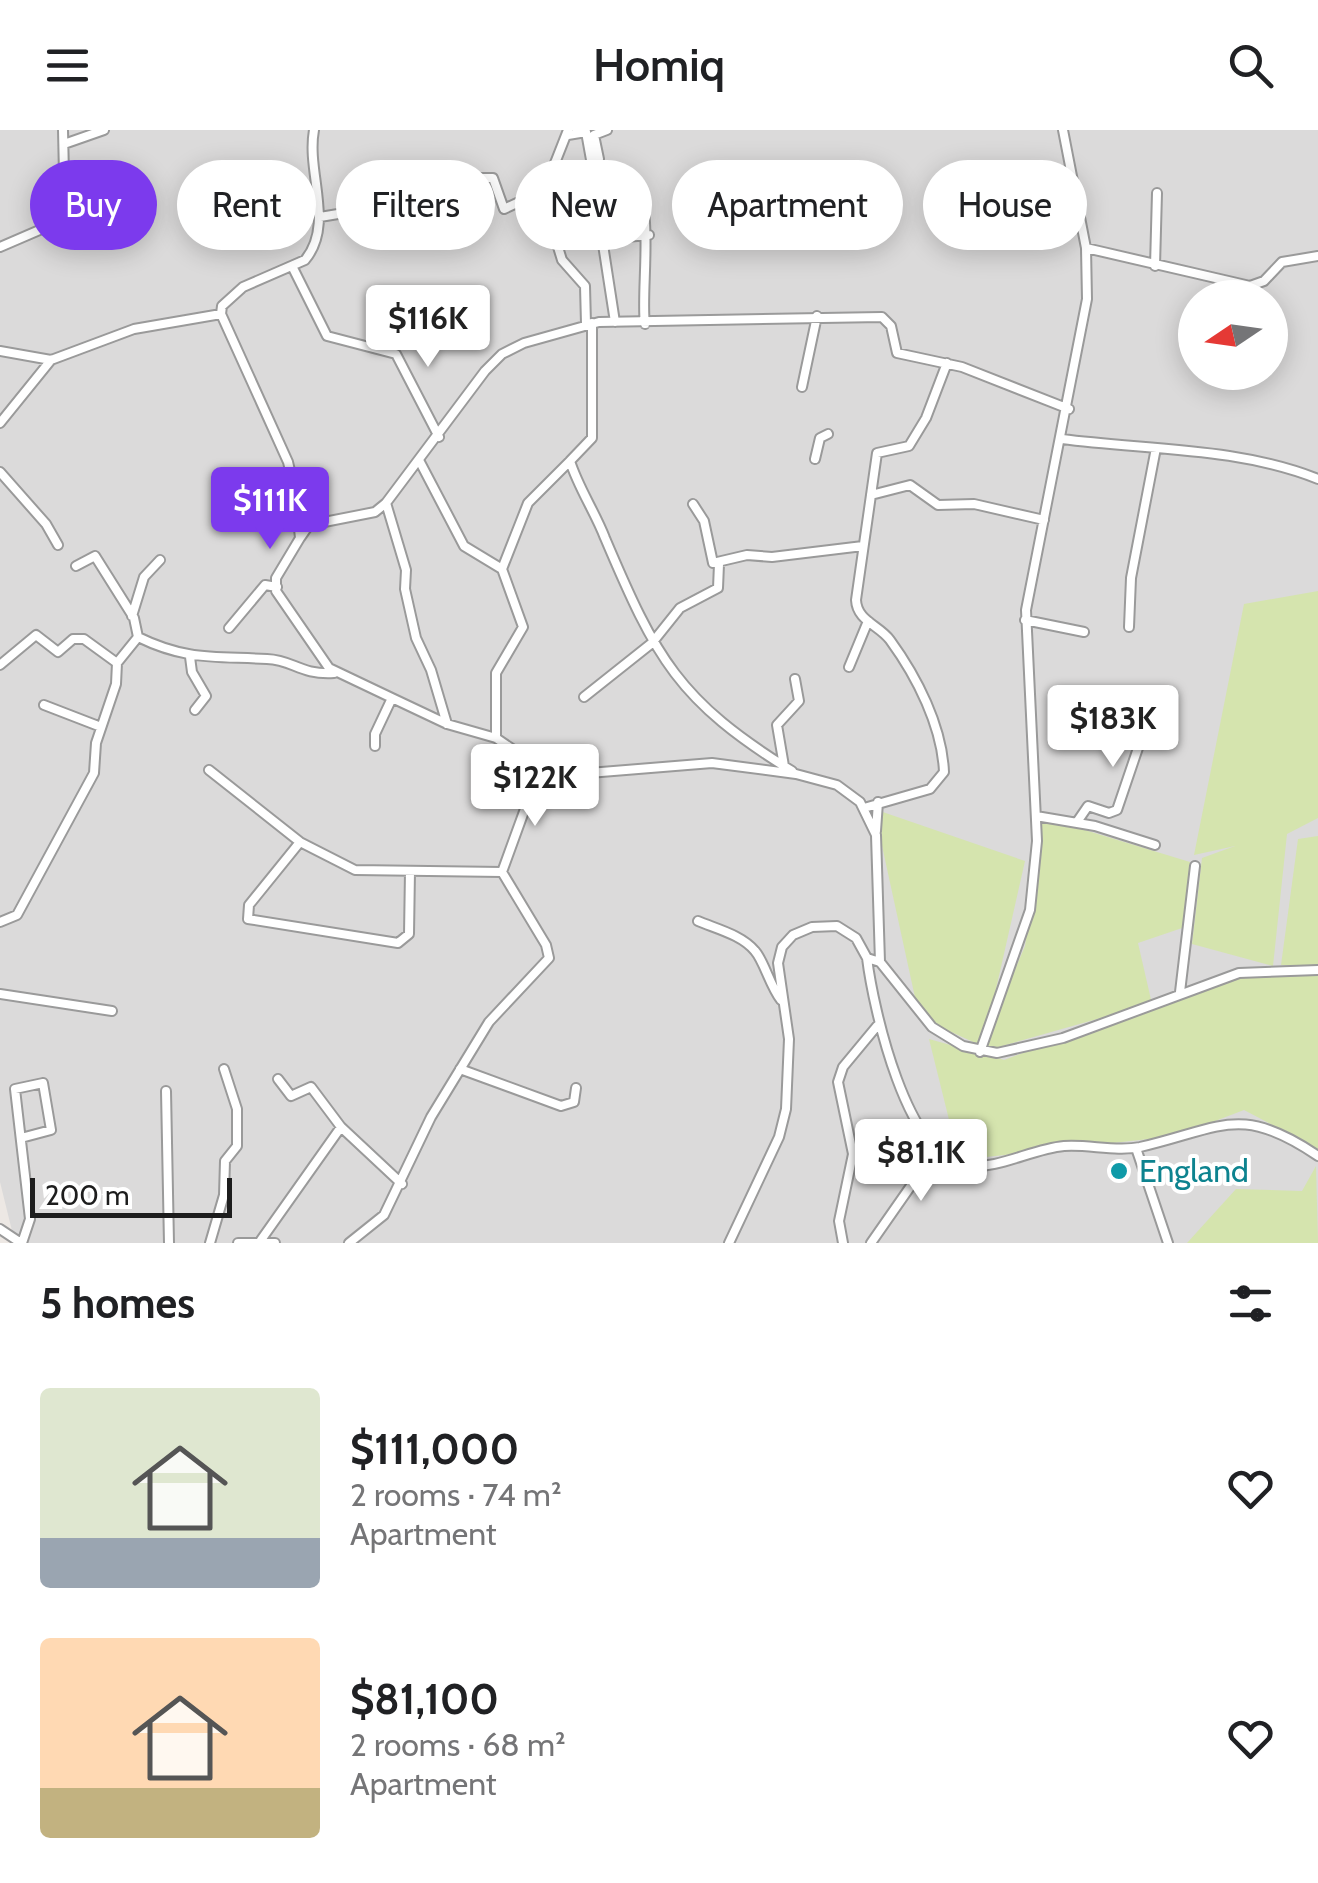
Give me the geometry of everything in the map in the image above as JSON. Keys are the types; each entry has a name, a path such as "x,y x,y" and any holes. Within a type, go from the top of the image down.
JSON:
{"street":[{"path":"63,130 65,160"},
{"path":"64,144 104,130"},
{"path":"300,538 288,462 221,314 230,294 292,266 311,252 320,217 312,174 314,130"},
{"path":"600,160 594,136 607,130"},
{"path":"1062,130 1068,160"},
{"path":"557,160 568,133 586,132 591,160"},
{"path":"320,217 422,200 481,175 493,178 504,208 515,204"},
{"path":"1155,266 1158,194"},
{"path":"0,247 30,236"},
{"path":"1087,248 1257,286 1282,262 1318,256"},
{"path":"496,738 496,673 522,627 502,568 528,503 592,438 584,286 562,260 559,250"},
{"path":"604,250 615,322"},
{"path":"645,324 641,285 647,250"},
{"path":"980,1052 1025,934 1034,883 1036,816 1025,620 1087,299 1086,250"},
{"path":"292,266 329,338 390,350 405,364 439,437"},
{"path":"0,351 50,360 134,330 221,314"},
{"path":"334,673 278,598 276,578 309,525 370,514 386,503 502,354 589,324 817,316 882,318 891,326 897,353 948,364 1069,408"},
{"path":"802,388 817,316"},
{"path":"0,423 50,360"},
{"path":"864,808 937,785 944,762 922,694 890,640 856,608 877,453 909,446 926,418 948,364"},
{"path":"815,459 820,438 828,434"},
{"path":"1062,439 1254,461 1318,480"},
{"path":"1129,628 1132,568 1156,448"},
{"path":"570,461 652,643 701,706 796,774"},
{"path":"420,462 464,546 502,568"},
{"path":"0,472 39,515 58,545"},
{"path":"871,495 910,485 944,506 974,504 1044,520"},
{"path":"386,503 406,570 404,590 416,638 447,724"},
{"path":"693,504 704,521 710,562 719,564 747,555 772,557 862,546"},
{"path":"76,566 96,556 132,616 138,637"},
{"path":"132,616 144,576 160,560"},
{"path":"584,697 652,643 680,608 718,588 719,564"},
{"path":"230,628 265,586 277,587"},
{"path":"1025,620 1084,632"},
{"path":"849,667 868,621"},
{"path":"0,665 36,635 58,652 72,639 84,639 117,663"},
{"path":"138,637 190,657 267,658 307,674 334,673 447,724 496,738 552,776 712,764 796,774 837,785 864,808 876,835"},
{"path":"0,922 18,915 94,773 100,727 116,684 117,663 138,637"},
{"path":"190,657 192,672 206,696 194,710"},
{"path":"784,766 777,725 799,701 795,679"},
{"path":"375,746 375,734 392,698"},
{"path":"1077,822 1088,806 1109,813 1117,810 1155,698"},
{"path":"44,705 100,727"},
{"path":"209,770 300,842 364,872 502,872"},
{"path":"502,872 526,806 552,776"},
{"path":"878,802 880,962"},
{"path":"1036,816 1077,822 1155,845"},
{"path":"300,842 249,904 248,919 398,942 408,934 410,871"},
{"path":"1180,992 1195,866"},
{"path":"349,1243 384,1214 431,1118 489,1022 549,958 542,938 502,872"},
{"path":"698,922 738,937 757,952 765,979 783,1004"},
{"path":"729,1243 783,1125 790,1081 779,954 793,934 812,927 837,926 856,938 868,958 878,1026 908,1104 951,1162 964,1166 1064,1146 1136,1148 1197,1130 1240,1123 1281,1132 1318,1156"},
{"path":"868,958 880,962 932,1027 980,1052 1063,1038 1180,992 1255,970 1318,970"},
{"path":"0,994 112,1010"},
{"path":"842,1243 840,1221 852,1154 838,1082 843,1067 878,1026"},
{"path":"210,1243 225,1190 225,1160 237,1146 236,1109 224,1069"},
{"path":"460,1069 561,1106 574,1102 576,1088"},
{"path":"278,1078 291,1096 311,1087 341,1127 402,1184"},
{"path":"0,1229 22,1243 30,1220 15,1089 43,1083 51,1130 21,1138"},
{"path":"166,1091 169,1243"},
{"path":"262,1240 341,1127"},
{"path":"871,1243 938,1147"},
{"path":"1136,1148 1168,1243"},
{"path":"238,1243 275,1243"}],"shaded area":[{"path":"0,130 1318,130 1318,1243 15,1243 0,1182"}],"green space":[{"path":"1318,591 1318,818 1287,834 1273,966 1192,944 1202,858 1235,846 1194,855 1244,604"},
{"path":"874,809 1025,861 984,1042 1025,946 1042,817 1190,862 1188,926 1138,943 1152,1004 1239,973 1318,973 1318,1149 1244,1110 1176,1136 959,1160 929,1039 979,1053 982,1046 938,1026 916,1002","holes":["1150,1004 1004,1060 981,1052"]},
{"path":"1318,836 1318,966 1281,965 1298,839"},
{"path":"1316,1166 1318,1243 1187,1243 1236,1189 1302,1191"}],"place":[{"name":"England","path":"1119,1171"}]}
